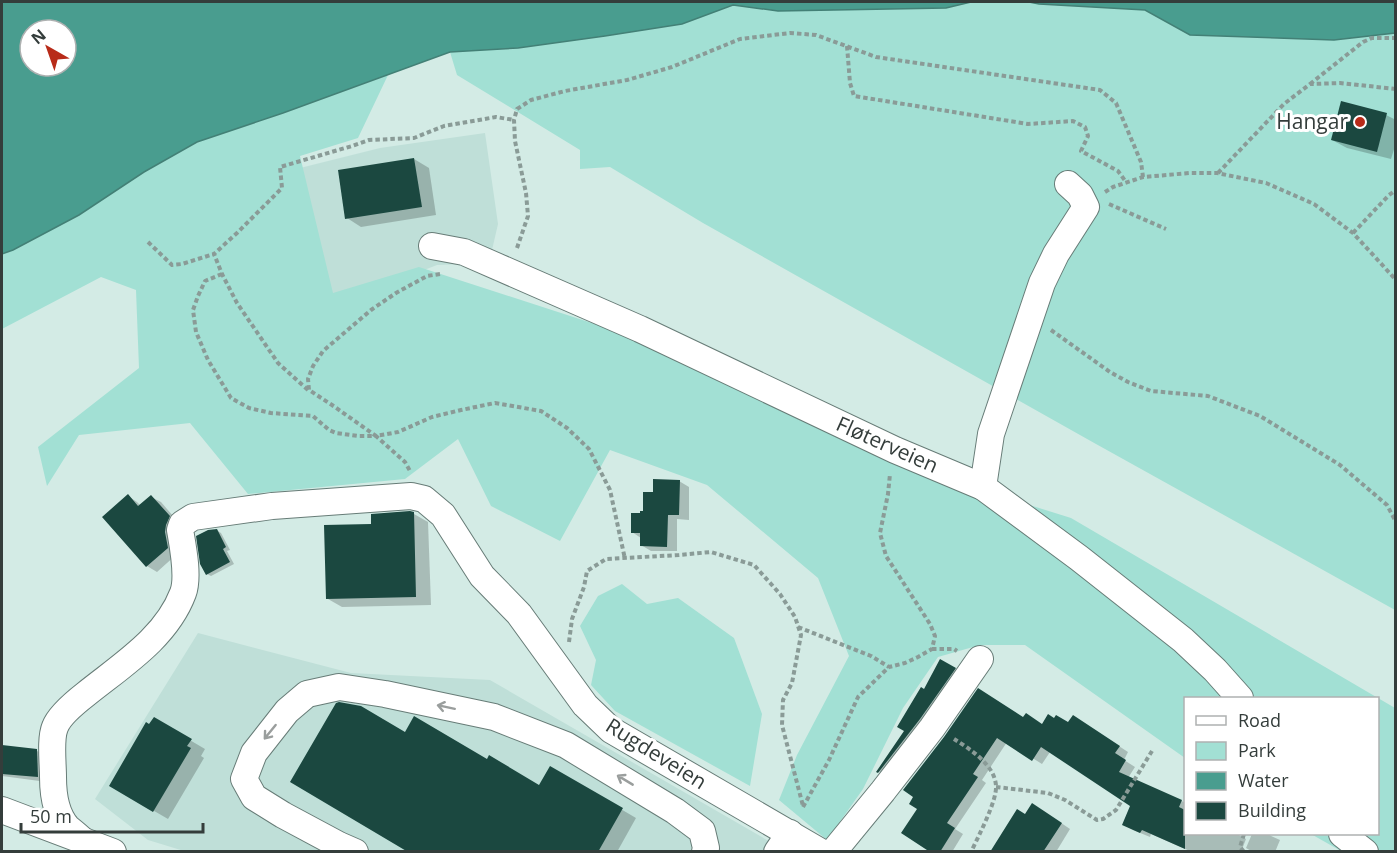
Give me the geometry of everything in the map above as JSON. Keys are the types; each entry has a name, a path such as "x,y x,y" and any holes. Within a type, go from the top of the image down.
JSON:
{"street":[{"path":"983,487 991,434 1042,283 1056,254 1086,207 1080,195 1068,184"},
{"name":"Fløterveien","path":"432,246 464,252 640,329 895,450 983,487 1079,558 1183,640 1215,670 1238,697"},
{"path":"82,840 67,827 56,805 52,759 55,726 70,706 140,651 159,632 175,610 184,591 185,571 180,530 182,524 193,517 272,506 411,496 424,499"},
{"name":"Rugdeveien","path":"424,499 443,515 482,576 519,614 585,705 611,730 784,842 821,852"},
{"path":"833,852 932,728 980,659"},
{"path":"355,852 283,815 254,797 244,779 254,753 287,711 307,694 339,687 386,694 494,717 566,745 675,811 702,831 705,852"},
{"path":"2,810 113,852"},
{"path":"1343,835 1365,852"}],"path":[{"path":"492,265 514,254 528,216 526,193 515,141 514,120 517,109 531,100 565,91 627,80 672,67 740,39 790,33 816,35 876,57 1100,90 1116,103 1141,162 1143,177"},
{"path":"1217,173 1284,104 1363,42 1371,38 1395,38"},
{"path":"847,46 850,83 854,96 1028,124 1073,121 1085,127 1088,136 1081,151 1118,171 1126,182"},
{"path":"1310,84 1340,83 1395,89"},
{"path":"148,242 172,265 214,254 282,188 280,167 369,140 414,138 444,126 496,117 514,120"},
{"path":"1113,187 1143,177 1190,173 1217,173 1266,183 1314,204 1353,233 1395,280"},
{"path":"1353,233 1395,190"},
{"path":"1105,202 1166,229"},
{"path":"214,254 237,303 278,363 309,390 376,436 405,462 424,499"},
{"path":"309,390 308,379 323,351 371,310 427,276 446,273"},
{"path":"222,274 205,281 193,310 196,332 208,360 231,398 260,411 313,416 329,430 358,436 398,432 432,417 495,403 541,411 567,428 589,449 610,490 625,559"},
{"path":"1031,316 1110,372 1128,382 1151,391 1208,396 1260,416 1340,465 1387,505 1395,522"},
{"path":"784,842 834,750 858,697 889,667 905,663 932,648 934,636 930,624 886,556 880,533 895,450"},
{"path":"567,678 572,618 584,587 587,571 606,559 711,552 754,565 780,594 795,617 801,636 792,683 783,700 782,725 803,806"},
{"path":"798,627 871,656 889,667"},
{"path":"932,728 982,759 996,787 993,801 971,852"},
{"path":"996,787 1048,793 1065,800 1097,820 1103,819 1116,810 1152,751"},
{"path":"1244,835 1240,847 1244,852"}],"shaded area":[{"path":"485,133 498,224 489,263 437,265 383,286 320,343 284,172 380,148"},
{"path":"198,633 351,673 490,680 786,851 184,851 148,840 95,799"}],"green space":[{"path":"971,2 1029,2 1145,10 1190,35 1334,40 1395,33 1395,610 703,223 610,167 580,169 580,150 457,75 450,52 518,48 682,24 733,5 778,11 946,8"},
{"path":"388,75 358,138 300,156 333,293 419,267 641,339 953,481 1071,518 1376,697 1184,697 1184,757 1025,645 980,645 938,657 903,708 863,789 827,840 779,800 797,755 849,656 818,578 707,485 610,450 560,541 491,506 458,439 405,479 248,494 190,423 79,435 47,486 38,447 139,368 136,290 101,277 2,329 2,254 79,215 144,172 197,142"},
{"path":"622,584 647,604 678,598 734,638 762,714 750,786 615,711 591,685 596,660 580,626 598,596"},
{"path":"1379,699 1395,708 1395,851 1341,851 1313,835 1379,835"}],"water":[{"path":"2,2 971,2 946,8 778,11 733,5 682,24 518,48 450,52 197,142 144,172 79,215 2,254"},
{"path":"1029,2 1395,2 1395,33 1334,40 1190,35 1145,10"}],"building":[{"name":"Hangar","path":"1341,101 1387,113 1377,152 1331,140"},
{"path":"414,158 422,207 345,219 338,170"},
{"path":"653,479 680,480 679,515 668,515 667,547 640,546 640,533 631,533 631,513 643,511 643,492 653,492"},
{"path":"128,494 138,506 151,495 170,516 165,532 168,548 146,567 102,517"},
{"path":"414,512 416,597 326,599 324,525 371,524 371,514"},
{"path":"217,529 230,562 206,575 200,564 196,536 208,530"},
{"path":"940,659 956,668 920,719 878,773 876,772 904,731 897,727 921,687 924,689"},
{"path":"978,688 1023,717 1026,713 1042,724 1048,714 1054,718 1056,715 1068,722 1073,715 1120,746 1115,753 1126,760 1119,772 1182,800 1179,807 1184,810 1185,849 1142,830 1140,833 1122,825 1130,806 1041,747 1032,761 997,738 973,774 978,777 947,823 955,828 940,852 930,852 901,833 917,809 909,804 913,797 903,790"},
{"path":"336,703 361,706 405,732 414,716 487,759 489,755 539,785 550,766 623,808 598,852 408,852 290,782"},
{"path":"154,717 192,739 187,746 191,748 153,812 109,786 146,722 149,724"},
{"path":"2,745 37,749 38,777 2,774"},
{"path":"1032,803 1062,823 1043,852 990,852 1017,809 1025,814"}],"place":[{"name":"Hangar","path":"1360,122"}]}
